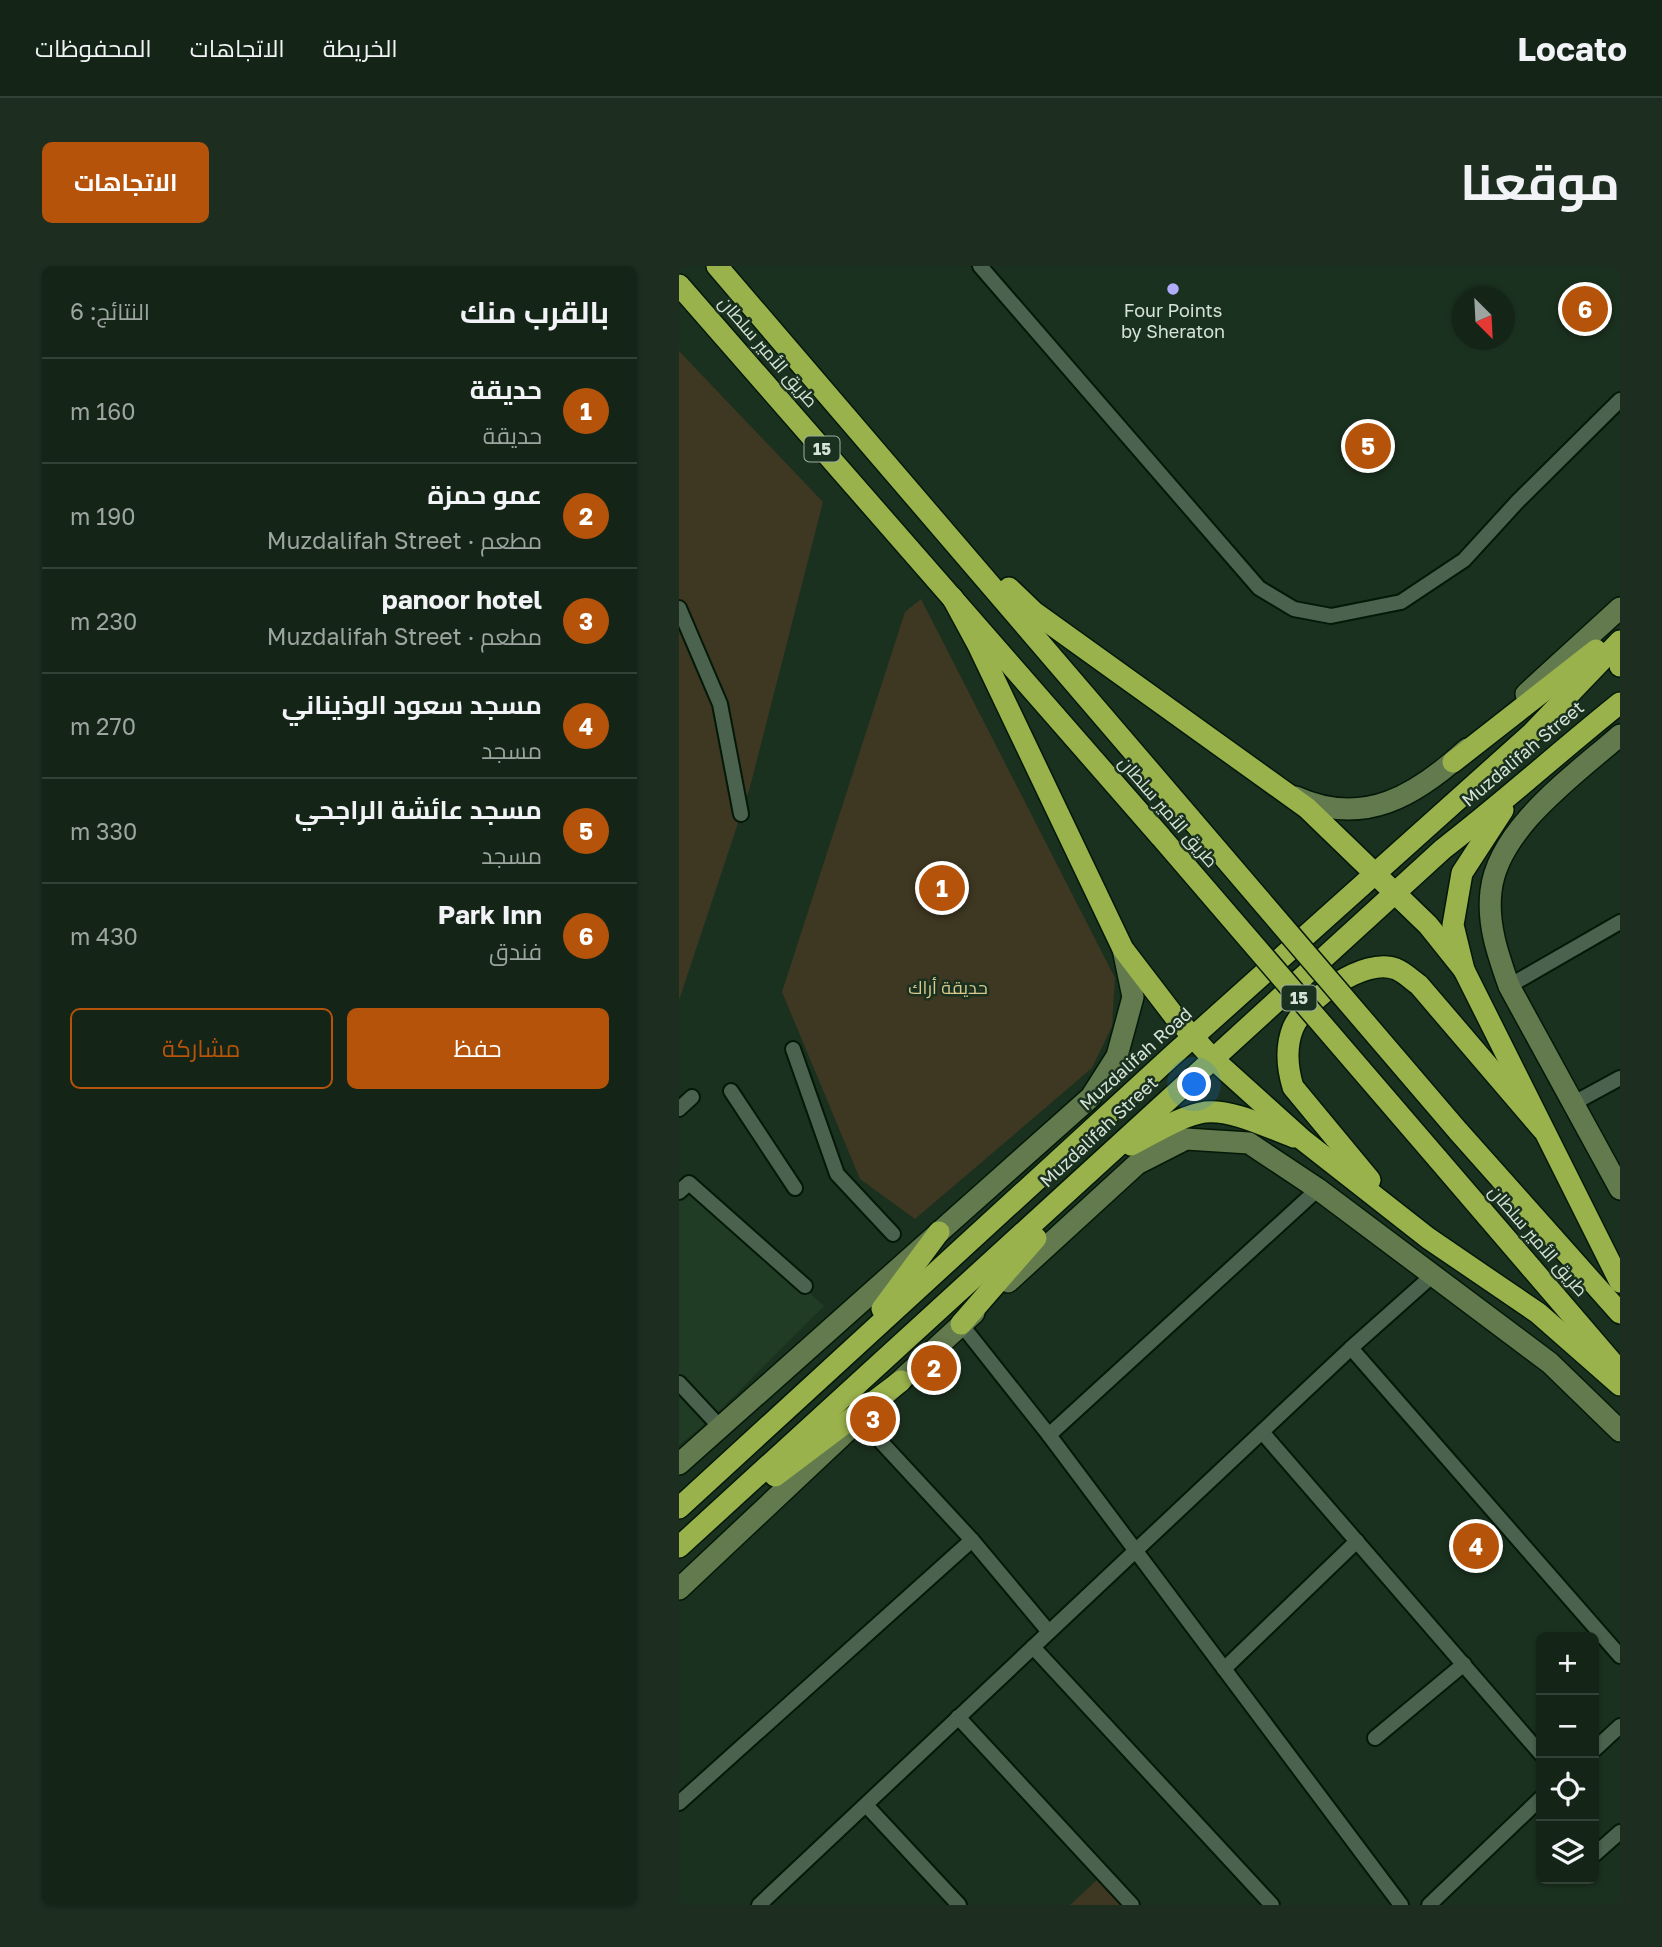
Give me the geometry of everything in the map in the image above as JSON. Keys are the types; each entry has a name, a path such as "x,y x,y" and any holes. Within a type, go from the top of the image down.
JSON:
{"highway":[{"name":"طريق الأمير سلطان","path":"717,266 1458,1131 1620,1313"},
{"name":"طريق الأمير سلطان","path":"679,285 1161,837 1620,1371"},
{"path":"919,501 1034,612 1291,796 1397,894 1464,970"},
{"path":"952,597 978,645 1123,949 1175,1017 1195,1036 1212,1058 1303,1139 1402,1217 1538,1313 1620,1385"},
{"path":"1453,762 1620,631"},
{"name":"Muzdalifah Road","path":"679,1508 1174,1054 1532,733 1620,640"},
{"name":"Muzdalifah Street","path":"679,1548 1106,1159 1193,1075 1397,894 1443,849 1511,797 1564,748 1620,704"},
{"path":"1564,748 1620,723"},
{"path":"1511,797 1462,873 1453,925 1464,970 1620,1282"},
{"path":"1395,855 1390,870 1397,880 1413,878"},
{"path":"1402,1217 1308,1108 1293,1087 1287,1068 1288,1047 1294,1026 1318,997 1354,974 1372,967 1396,969 1419,985 1543,1130"},
{"path":"1174,1054 1193,1049 1202,1058 1193,1075"},
{"path":"961,1324 1106,1159 1166,1126 1206,1112 1231,1116 1303,1139"},
{"path":"851,1350 939,1232"},
{"path":"679,1488 823,1376"},
{"path":"679,1548 901,1381"}],"street":[{"path":"980,266 1259,588 1294,609 1331,616 1401,602 1464,560 1620,400"},
{"path":"679,608 720,704 741,814"},
{"path":"1291,796 1318,808 1371,808 1412,794 1453,762 1620,608"},
{"path":"1620,735 1527,820 1505,852 1491,888 1490,916 1497,953 1509,986 1620,1189"},
{"path":"1509,986 1620,922"},
{"path":"679,1464 1091,1097 1117,1056 1133,997 1123,949"},
{"path":"793,1049 837,1174 893,1234"},
{"path":"1574,1104 1620,1079"},
{"path":"731,1091 795,1188"},
{"path":"679,1109 692,1097"},
{"path":"679,1589 961,1324 1137,1164 1186,1139 1249,1143 1318,1189 1549,1363 1620,1431"},
{"path":"679,1192 689,1183 805,1286"},
{"path":"1049,1435 1318,1189"},
{"path":"764,1903 1351,1348 1433,1275"},
{"path":"961,1324 1049,1435 1401,1905"},
{"path":"1351,1348 1620,1656"},
{"path":"679,1383 720,1427"},
{"path":"860,1419 972,1540 1049,1632"},
{"path":"1262,1432 1536,1748"},
{"path":"679,1803 972,1540"},
{"path":"1224,1669 1357,1541"},
{"path":"1033,1647 1272,1905"},
{"path":"1375,1738 1464,1664"},
{"path":"958,1717 1132,1905"},
{"path":"1599,1745 1620,1726"},
{"path":"1429,1905 1536,1803"},
{"path":"866,1805 959,1905"},
{"path":"1599,1851 1620,1832"}],"shaded area":[{"path":"689,1183 824,1306 712,1418 679,1445 679,1192"}],"green space":[{"path":"679,351 823,502 750,787 679,1000"},
{"name":"حديقة أراك","path":"921,599 1115,978 1112,1026 1092,1068 915,1219 860,1179 782,992 905,612"},
{"path":"1097,1880 1122,1905 1070,1905"}],"place":[{"name":"Four Points by Sheraton","path":"1173,289"},
{"name":"Park Inn","path":"1585,309"},
{"name":"مسجد عائشة الراجحي","path":"1368,446"},
{"name":"حديقة","path":"942,888"},
{"name":"عمو حمزة","path":"934,1368"},
{"name":"panoor hotel","path":"873,1419"},
{"name":"مسجد سعود الوذيناني","path":"1476,1546"}]}
